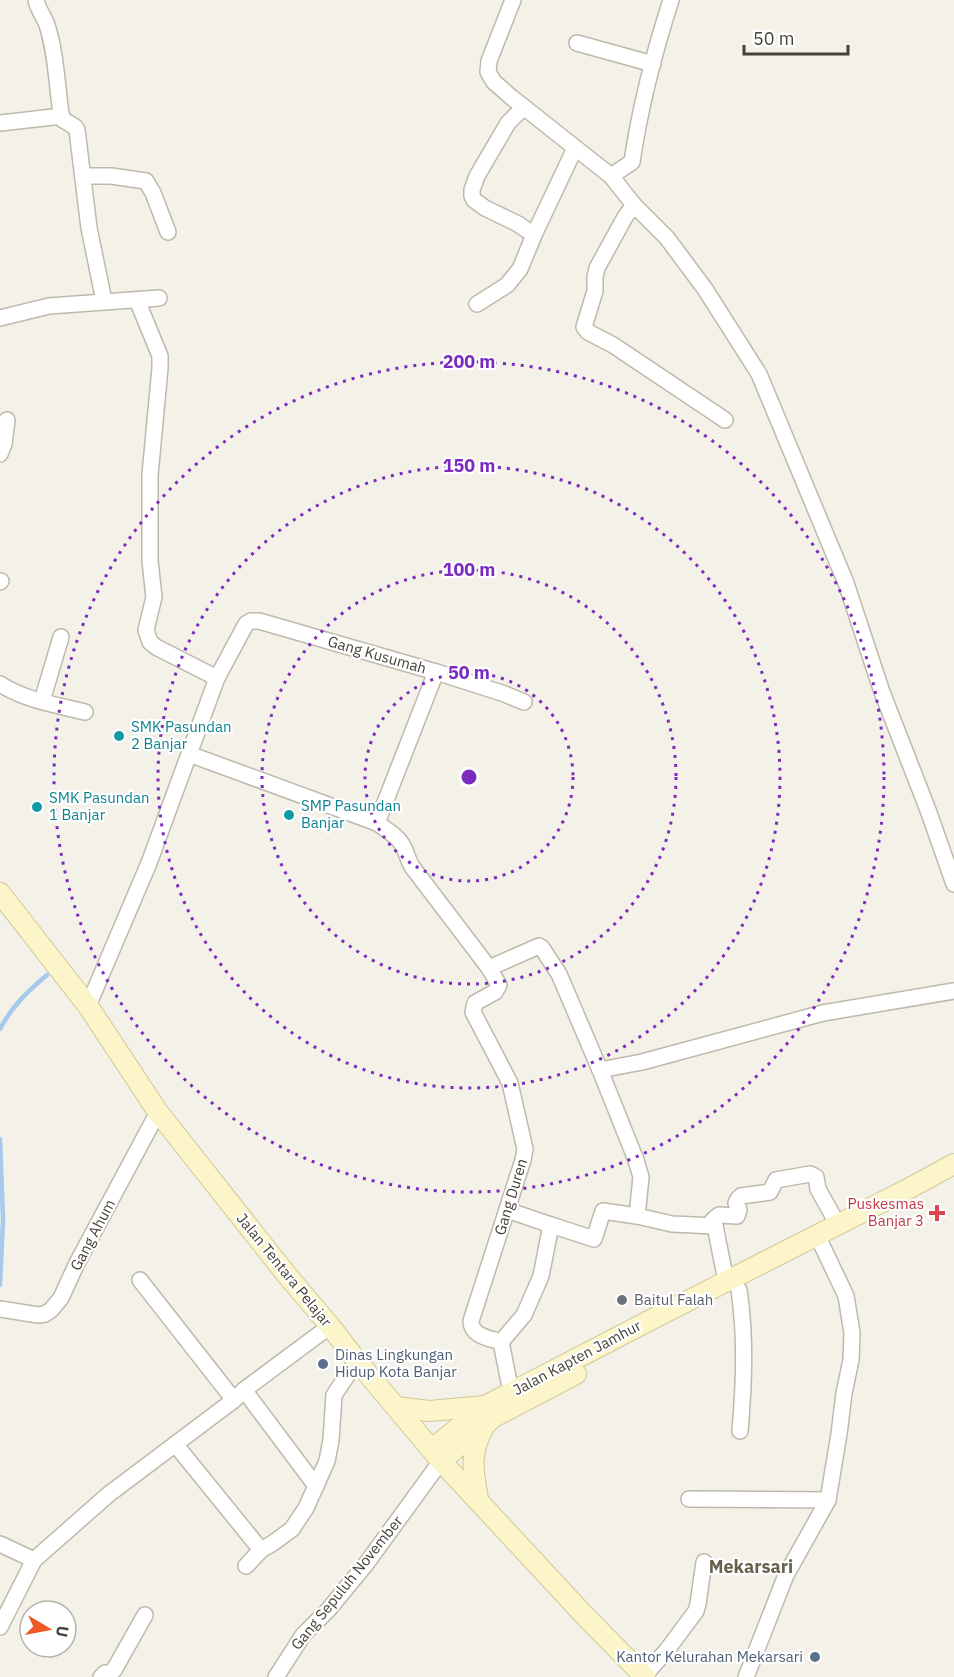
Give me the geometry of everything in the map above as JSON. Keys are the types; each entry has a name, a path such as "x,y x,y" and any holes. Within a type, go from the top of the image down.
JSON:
{"street":[{"path":"36,0 39,12 47,22 51,40 62,119 77,130 89,228 104,302"},
{"path":"513,0 489,62 488,72 494,82 611,176 634,205 667,238 705,289 759,374 846,583 882,692 954,884"},
{"path":"611,176 632,162 638,121 671,0"},
{"path":"577,43 652,64"},
{"path":"524,107 508,123 477,176 472,196 485,208 518,224 534,235"},
{"path":"0,123 62,116"},
{"path":"477,304 507,285 520,268 575,148"},
{"path":"83,176 146,181 168,232"},
{"path":"634,205 597,268 595,291 584,327 588,332 613,345 725,420"},
{"path":"0,318 48,306 159,298"},
{"path":"136,300 160,356 150,475 150,561 154,597 147,624 147,635 156,647 217,678"},
{"path":"0,454 4,444 7,420"},
{"name":"Gang Kusumah","path":"88,1006 149,863 217,678 246,624 259,621 436,672 377,823"},
{"path":"42,701 61,637"},
{"path":"436,672 524,702"},
{"path":"0,684 42,701 85,712"},
{"path":"189,754 377,823 404,847 413,868 489,968 535,947 542,948 559,974 636,1160 640,1177 637,1216"},
{"name":"Jalan Tentara Pelajar","path":"0,893 88,1006 158,1112 357,1361 436,1455 585,1616 645,1676"},
{"name":"Gang Duren","path":"489,968 499,986 498,989 475,1003 473,1012 510,1083 525,1149 471,1320 471,1327 475,1332 501,1342"},
{"path":"600,1070 642,1062 823,1013 954,991"},
{"name":"Gang Ahum","path":"2,1309 38,1315 45,1314 61,1298 77,1263 158,1112"},
{"name":"Jalan Kapten Jamhur","path":"820,1241 838,1225 954,1164"},
{"path":"740,1431 744,1379 742,1318 713,1220 719,1215 737,1216 739,1210 736,1203 741,1196 770,1192 776,1180 810,1174 816,1178 818,1189 838,1225"},
{"name":"Jalan Kapten Jamhur","path":"489,1412 820,1241 954,1177"},
{"path":"507,1210 594,1239 603,1211 672,1224 715,1226"},
{"path":"511,1392 501,1342 524,1315 541,1276 551,1225"},
{"path":"746,1677 786,1575 828,1500 851,1360 852,1333 846,1296 820,1241"},
{"path":"140,1280 316,1486"},
{"path":"0,1627 34,1560 110,1494 330,1326"},
{"name":"Jalan Kapten Jamhur","path":"436,1455 511,1392 639,1333"},
{"path":"246,1566 261,1550 292,1529 306,1508 327,1461 334,1395 357,1361"},
{"path":"396,1407 429,1411 489,1412 477,1439 473,1455 473,1471 478,1499"},
{"path":"175,1444 261,1550"},
{"name":"Gang Sepuluh November","path":"276,1677 303,1635 329,1609 366,1564 436,1455"},
{"path":"689,1499 828,1500"},
{"path":"0,1544 34,1560"},
{"path":"645,1676 696,1611 704,1562"},
{"path":"101,1677 114,1670 144,1615"}],"waterway":[{"path":"0,1029 21,999 47,975"},
{"path":"0,1139 3,1219 0,1285"}],"place":[{"name":"SMK Pasundan 2 Banjar","path":"119,736"},
{"name":"SMK Pasundan 1 Banjar","path":"37,807"},
{"name":"SMP Pasundan Banjar","path":"289,815"},
{"name":"Puskesmas Banjar 3","path":"937,1213"},
{"name":"Baitul Falah","path":"622,1300"},
{"name":"Dinas Lingkungan Hidup Kota Banjar","path":"323,1364"},
{"name":"Kantor Kelurahan Mekarsari","path":"815,1657"}],"district":[{"name":"Mekarsari","path":"751,1567"}]}
